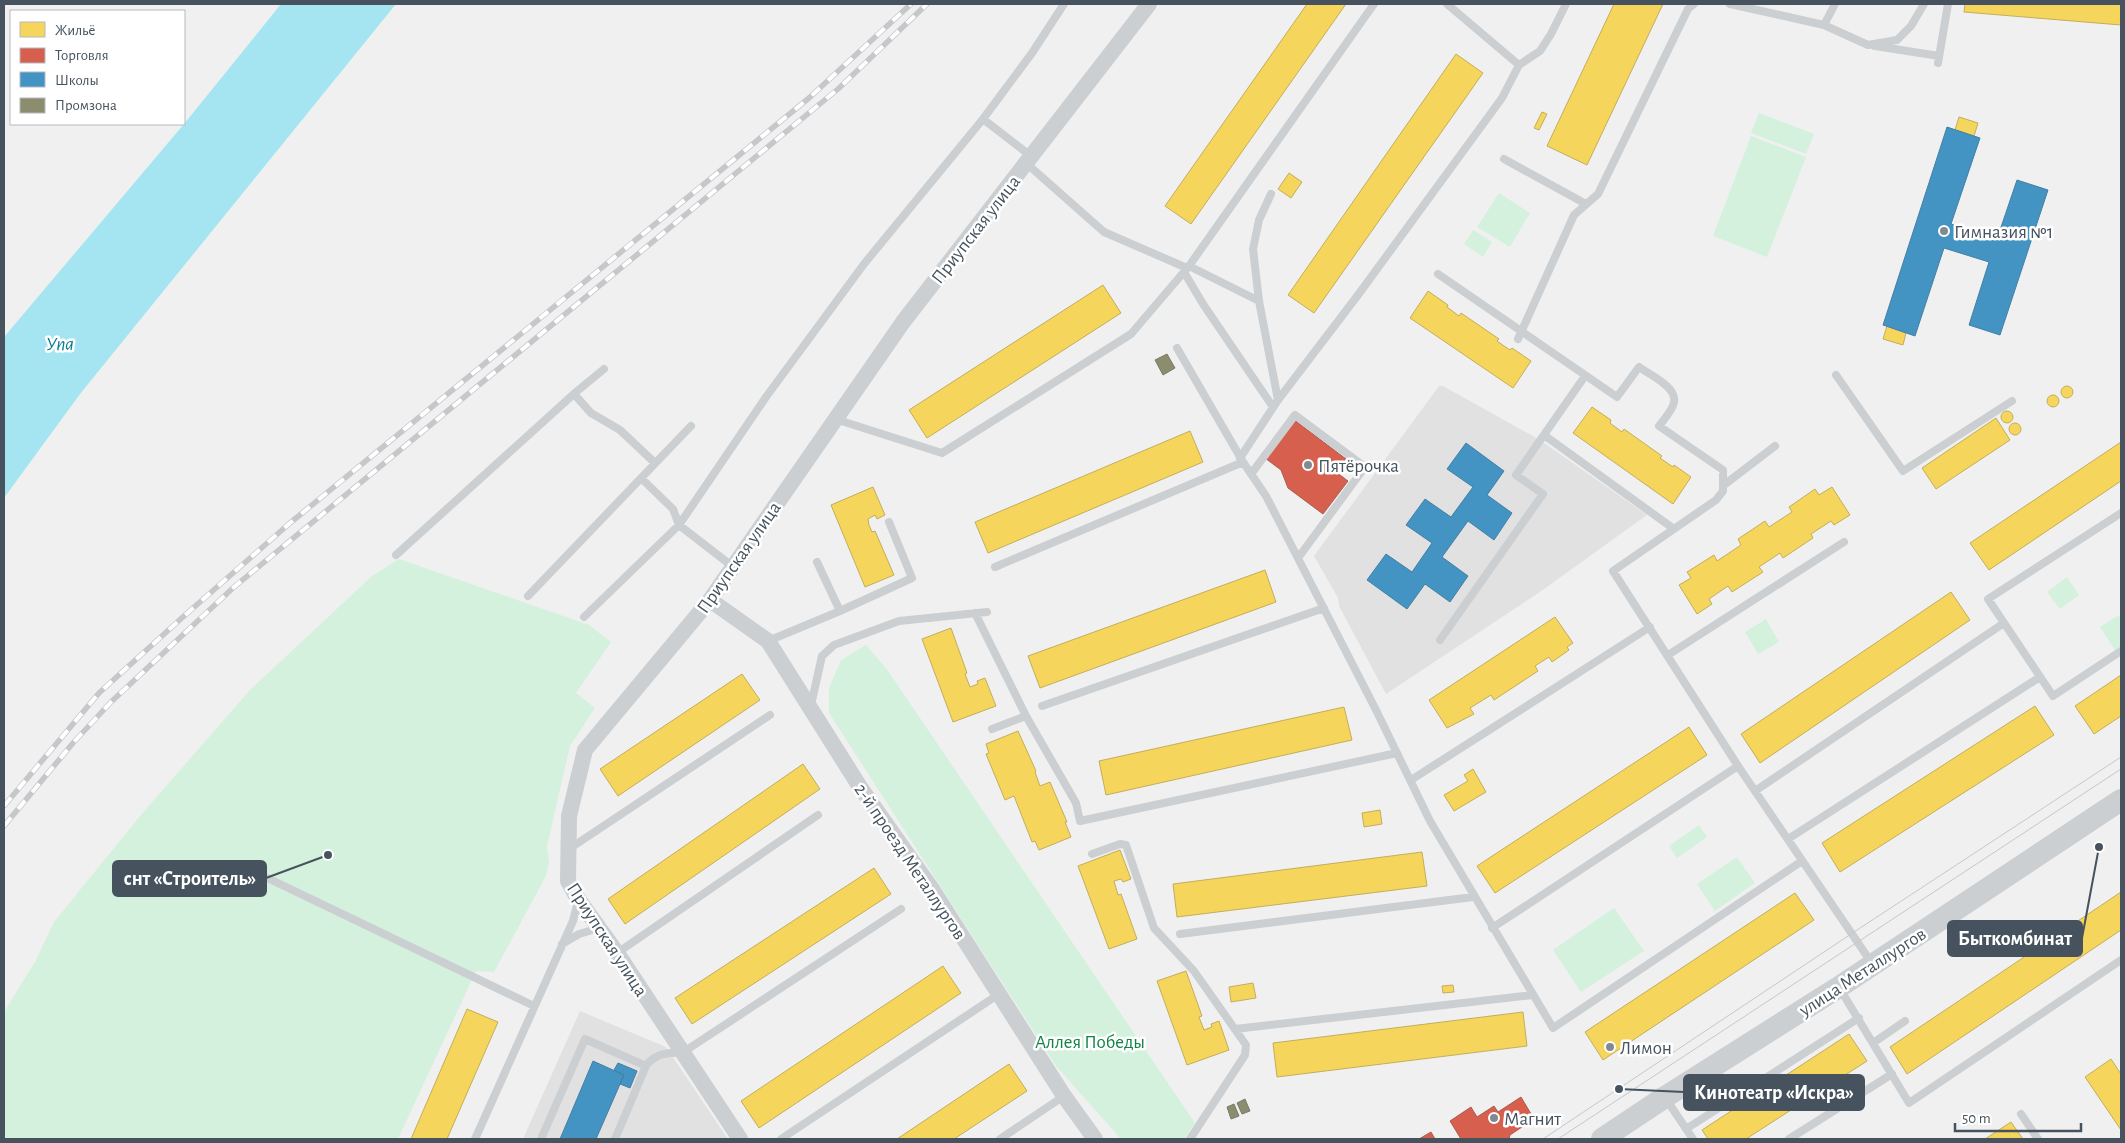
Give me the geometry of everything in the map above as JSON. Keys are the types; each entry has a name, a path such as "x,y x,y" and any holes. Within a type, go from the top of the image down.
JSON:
{"main road":[{"name":"улица Металлургов","path":"1602,1139 1839,987 2121,800"}],"street":[{"name":"Приупская улица","path":"740,1139 617,953 578,899 568,881 569,816 585,750 710,600 902,322 1149,4"},
{"name":"2-й проезд Металлургов","path":"710,600 768,641 860,787 932,889 1064,1096 1095,1139"}],"lane":[{"path":"584,617 679,525 766,397 864,264 983,119 1032,53 1064,4"},
{"path":"835,419 942,452 1131,334 1187,269 1374,4"},
{"path":"1447,4 1519,65"},
{"path":"995,567 1241,460 1275,404 1502,98 1519,65 1540,51 1566,4"},
{"path":"1519,335 1574,215 1598,194 1688,9 1694,4"},
{"path":"1730,4 1824,24 1868,45 1939,60 1948,4"},
{"path":"1769,4 1772,13"},
{"path":"1824,24 1834,4"},
{"path":"1868,45 1897,40 1911,26 1924,4"},
{"path":"983,119 1104,232 1259,301"},
{"path":"1504,159 1586,204"},
{"path":"1271,194 1259,220 1253,249 1275,404"},
{"path":"1187,269 1203,304 1275,404"},
{"path":"1438,274 1519,335 1617,397 1639,367 1670,389 1674,396 1674,404 1660,426 1723,470 1723,491 1716,500 1613,570 1738,766 1872,964"},
{"path":"1177,348 1241,460 1266,496 1411,780 1430,821 1553,1028 1802,861"},
{"path":"396,556 604,369"},
{"path":"1836,375 1903,471 2012,402"},
{"path":"1440,640 1543,494 1516,475 1586,376"},
{"path":"574,394 591,413 620,430 655,463"},
{"path":"1251,474 1295,414 1365,467 1298,558"},
{"path":"528,596 690,426"},
{"path":"1544,435 1674,529"},
{"path":"1724,485 1776,446"},
{"path":"641,478 673,508 679,525 732,566"},
{"path":"2121,513 1988,599 2053,696 2121,651"},
{"path":"768,641 912,578 889,522"},
{"path":"1668,656 1844,542"},
{"path":"817,562 840,611"},
{"path":"1042,706 1324,608"},
{"path":"810,710 822,656 834,645 899,622 987,612"},
{"path":"975,613 1026,716 1076,803 1080,821 1397,753"},
{"path":"1755,791 2004,623"},
{"path":"1411,780 1650,627"},
{"path":"1788,839 2040,676"},
{"path":"567,850 770,714"},
{"path":"992,729 1026,716"},
{"path":"1492,928 1738,766"},
{"path":"617,953 818,816"},
{"path":"1092,854 1120,844 1126,845 1154,928 1194,971 1246,1045 1245,1056 1190,1139"},
{"path":"257,873 534,1006"},
{"path":"1180,934 1474,897"},
{"path":"475,1139 572,921 578,899"},
{"path":"615,1139 646,1066 650,1061 669,1052 682,1053 902,909"},
{"path":"562,944 579,934 599,928"},
{"path":"1839,987 1860,1018 1909,1104 2121,960"},
{"path":"781,1139 999,994"},
{"path":"1235,1029 1533,995"},
{"path":"1686,1129 1860,1018"},
{"path":"1873,1043 1905,1021"},
{"path":"541,1139 585,1039 646,1066"},
{"path":"1789,1139 1892,1074"},
{"path":"1000,1139 1064,1096"},
{"path":"1665,1097 1693,1139"},
{"path":"2021,1114 2038,1139"}],"shaded area":[{"path":"1439,386 1443,386 1540,440 1647,515 1537,594 1386,694 1339,606 1338,598 1314,556"},
{"path":"580,1011 666,1047 728,1139 523,1139"}],"green space":[{"path":"1759,113 1814,134 1806,154 1751,133"},
{"path":"1751,136 1806,157 1767,257 1713,236"},
{"path":"1499,193 1530,213 1510,247 1477,227"},
{"path":"1473,230 1492,242 1483,257 1464,244"},
{"path":"399,559 589,625 611,642 576,693 595,708 570,746 547,846 549,863 546,876 494,972 476,971 398,1139 4,1139 4,1012 35,962 54,922 140,816 250,690 372,576"},
{"path":"2067,577 2079,595 2060,609 2047,592"},
{"path":"2119,615 2121,619 2121,646 2115,650 2100,627"},
{"path":"1766,619 1779,642 1758,654 1745,632"},
{"name":"Аллея Победы","path":"866,645 886,668 1195,1123 1184,1139 1121,1139 1056,1066 829,713 829,688 841,660"},
{"path":"1699,825 1707,837 1677,858 1669,846"},
{"path":"1737,857 1755,883 1715,911 1697,884"},
{"path":"1614,908 1644,951 1581,992 1553,950"}],"water":[{"name":"Упа","path":"281,4 396,4 80,394 4,498 4,337 185,123"}],"building: Жильё":[{"path":"1307,4 1346,4 1191,224 1165,206"},
{"path":"1614,4 1663,4 1587,165 1547,146"},
{"path":"1965,4 2121,4 2121,25 1964,12"},
{"path":"1456,54 1483,73 1314,313 1288,295"},
{"path":"1542,112 1547,114 1539,130 1534,128"},
{"path":"1959,117 1978,123 1974,136 1955,130"},
{"path":"1289,173 1302,182 1291,198 1278,189"},
{"path":"1103,285 1121,313 927,438 909,410"},
{"path":"1428,291 1448,305 1447,307 1459,316 1461,313 1499,339 1497,341 1504,346 1510,350 1512,348 1531,361 1513,388 1410,318"},
{"path":"1887,326 1906,333 1903,345 1883,339"},
{"path":"2067,386 2073,392 2067,398 2061,392"},
{"path":"2053,395 2059,401 2053,407 2047,401"},
{"path":"1592,407 1611,420 1610,423 1622,432 1624,429 1662,456 1660,458 1691,477 1673,504 1573,433"},
{"path":"2007,411 2013,417 2007,423 2001,417"},
{"path":"1996,418 2010,440 1936,489 1922,468"},
{"path":"2015,423 2021,429 2015,435 2009,429"},
{"path":"1190,431 1203,462 988,553 975,522"},
{"path":"2121,442 2121,481 1989,570 1970,543"},
{"path":"873,487 885,515 877,519 875,515 868,519 869,525 872,532 875,531 894,575 865,587 831,505"},
{"path":"1832,487 1850,515 1834,525 1831,521 1811,534 1813,538 1783,558 1780,553 1759,567 1763,572 1732,592 1728,586 1709,599 1712,604 1697,614 1679,585 1691,578 1687,572 1714,555 1717,561 1741,545 1738,539 1765,521 1769,527 1792,512 1789,507 1815,489 1819,495"},
{"path":"1265,570 1276,602 1040,688 1028,656"},
{"path":"1951,592 1970,620 1760,763 1741,734"},
{"path":"1555,617 1573,643 1567,647 1569,650 1552,662 1549,657 1535,666 1538,671 1494,700 1491,695 1470,708 1474,714 1447,728 1429,700"},
{"path":"951,628 970,687 978,684 977,681 985,678 996,706 953,722 922,639"},
{"path":"742,674 760,700 618,796 600,769"},
{"path":"2121,675 2121,716 2094,734 2075,706"},
{"path":"2035,706 2054,735 1840,872 1822,843"},
{"path":"1344,707 1352,740 1106,795 1099,761"},
{"path":"1689,727 1707,755 1495,893 1477,866"},
{"path":"1018,731 1036,771 1040,786 1050,782 1067,822 1065,822 1071,837 1039,850 1035,841 1032,842 1014,796 1005,800 986,754 989,753 986,744"},
{"path":"803,764 820,789 625,924 608,899"},
{"path":"1473,769 1486,792 1454,811 1444,795 1468,781 1464,775"},
{"path":"1380,810 1382,824 1364,827 1362,813"},
{"path":"1120,850 1131,879 1123,882 1121,879 1114,881 1118,895 1121,894 1137,939 1109,949 1078,866"},
{"path":"1422,852 1427,886 1177,917 1173,884"},
{"path":"874,868 891,894 692,1024 675,998"},
{"path":"2121,892 2121,930 1907,1074 1890,1047"},
{"path":"1795,893 1814,920 1603,1060 1585,1032"},
{"path":"943,966 961,993 759,1128 741,1101"},
{"path":"1186,971 1202,1016 1199,1017 1204,1030 1212,1027 1211,1024 1219,1021 1229,1050 1187,1065 1157,981"},
{"path":"1253,983 1256,998 1231,1002 1229,987"},
{"path":"1453,985 1454,992 1443,993 1442,986"},
{"path":"467,1009 498,1022 447,1139 411,1139"},
{"path":"1523,1012 1527,1046 1277,1077 1273,1043"},
{"path":"1849,1034 1867,1061 1746,1139 1708,1139 1702,1130"},
{"path":"2111,1059 2121,1074 2121,1130 2085,1077"},
{"path":"1009,1064 1027,1091 954,1139 897,1139"},
{"path":"2011,1122 2023,1139 1985,1139"}],"building: Торговля":[{"name":"Пятёрочка","path":"1293,419 1346,459 1336,472 1348,481 1323,514 1288,488 1281,470 1265,458"},
{"name":"Магнит","path":"1521,1097 1534,1119 1510,1135 1509,1139 1461,1139 1450,1121 1471,1107 1477,1117 1494,1106 1498,1112"},
{"path":"1431,1132 1435,1139 1419,1139"}],"building: Школы":[{"name":"Гимназия №1","path":"1947,127 1980,138 1951,224 1997,239 2017,180 2048,190 2000,335 1969,325 1989,262 1944,248 1915,336 1883,325"},
{"path":"1466,443 1504,471 1487,495 1512,513 1494,540 1468,521 1442,557 1468,576 1450,602 1425,584 1407,609 1367,580 1386,554 1412,572 1432,543 1406,525 1425,499 1451,517 1473,487 1447,469"},
{"path":"593,1061 624,1075 596,1139 560,1139"},
{"path":"618,1063 637,1071 630,1088 620,1084 624,1075 614,1070"}],"building: Промзона":[{"path":"1167,354 1175,368 1163,375 1155,360"},
{"path":"1245,1099 1250,1111 1242,1114 1237,1103"},
{"path":"1234,1104 1239,1116 1231,1119 1227,1107"}],"tram line":[{"path":"1543,1139 2121,757"},
{"path":"1558,1139 2121,769"}],"railway":[{"path":"4,806 99,693 184,616 290,523 809,98 911,4"},
{"path":"4,826 73,743 111,702 234,587 838,89 927,4"}],"place":[{"name":"Гимназия №1","path":"1944,231"},
{"name":"Пятёрочка","path":"1308,465"},
{"name":"Быткомбинат","path":"2099,847"},
{"name":"снт «Строитель»","path":"328,855"},
{"name":"Лимон","path":"1610,1047"},
{"name":"Кинотеатр «Искра»","path":"1619,1089"},
{"name":"Магнит","path":"1494,1118"}]}
